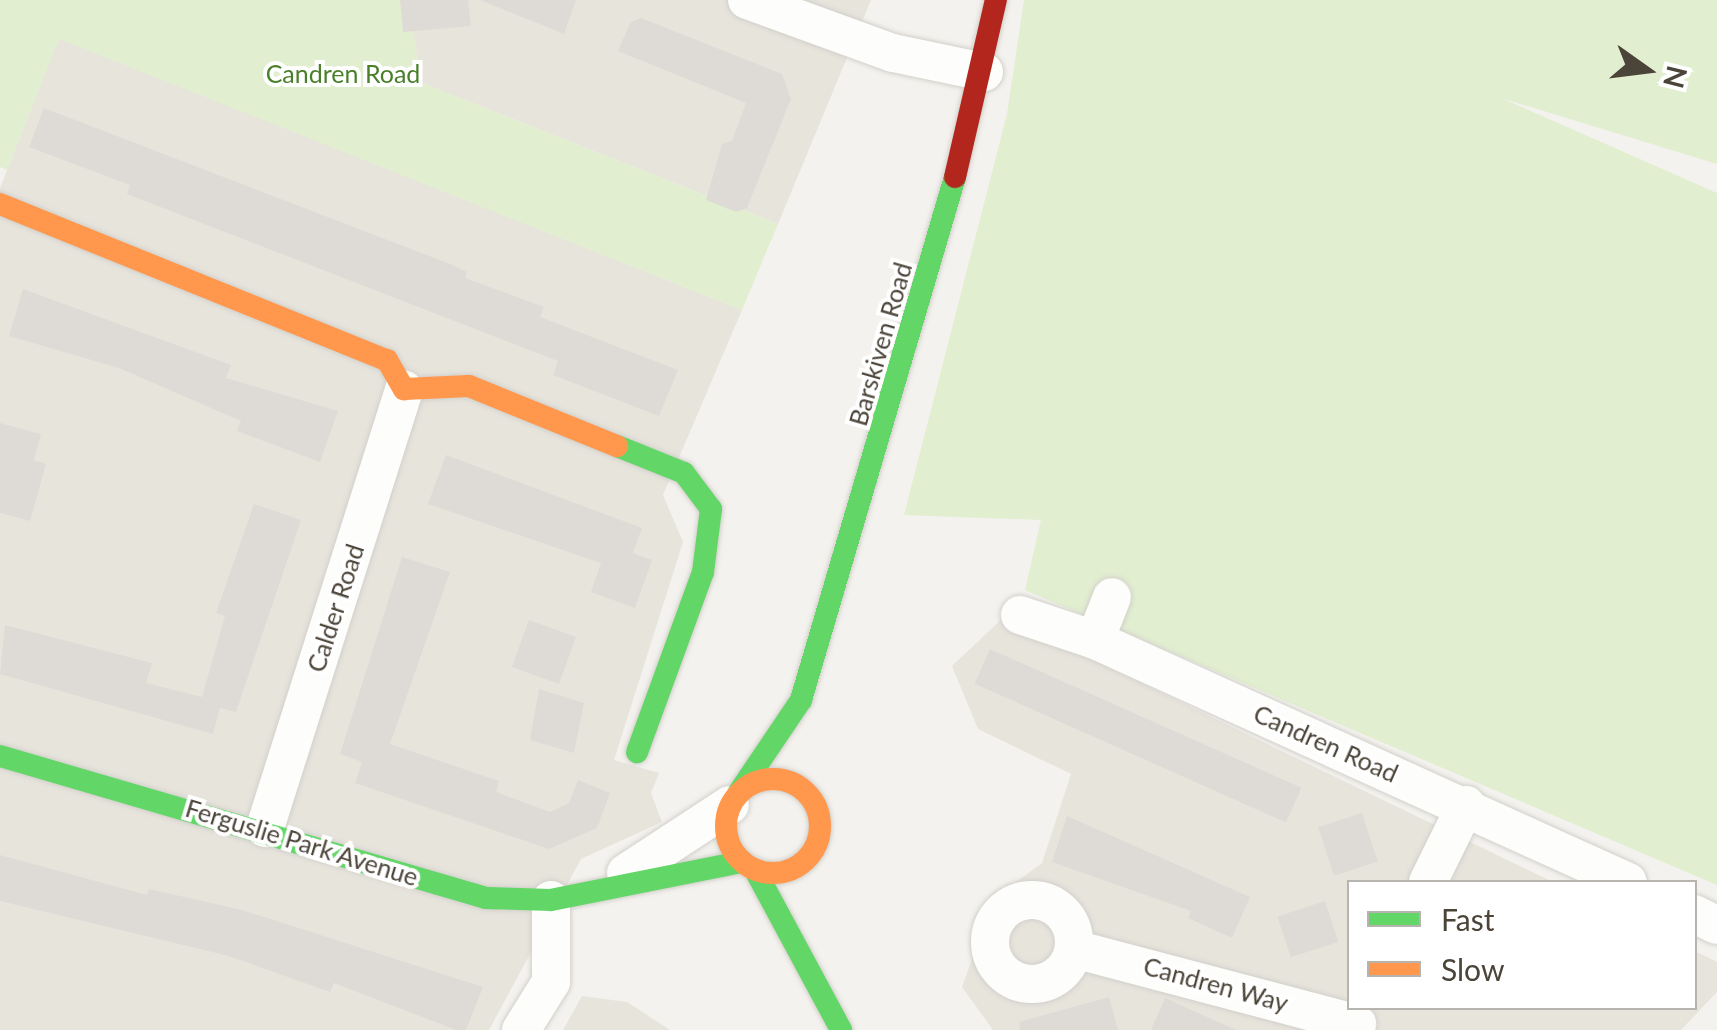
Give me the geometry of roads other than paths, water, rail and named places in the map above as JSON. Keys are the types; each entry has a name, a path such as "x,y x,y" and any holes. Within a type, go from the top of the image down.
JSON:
{"street":[{"path":"748,0 893,53 984,72"},
{"name":"Barskiven Road","path":"735,798 801,700 984,72 996,0"},
{"path":"0,204 388,360 404,389 468,386 684,473 711,509 692,614 638,752"},
{"name":"Calder Road","path":"265,828 404,389"},
{"path":"1095,640 1112,597"},
{"name":"Candren Road","path":"1020,615 1095,640 1624,880"},
{"name":"Barskiven Road","path":"801,700 808,732"},
{"name":"Ferguslie Park Avenue","path":"0,756 265,828 486,898 551,900 606,884 748,866"},
{"path":"813,768 819,835 816,887"},
{"path":"817,808 782,779 735,798 726,835 823,984 841,1030"},
{"name":"Ferguslie Park Avenue","path":"606,884 735,798"},
{"path":"1429,880 1466,806"},
{"path":"748,866 801,864 819,835"},
{"path":"522,1030 552,982 551,900"},
{"path":"818,924 823,984"},
{"name":"Candren Way","path":"1074,949 1359,1020"}]}
